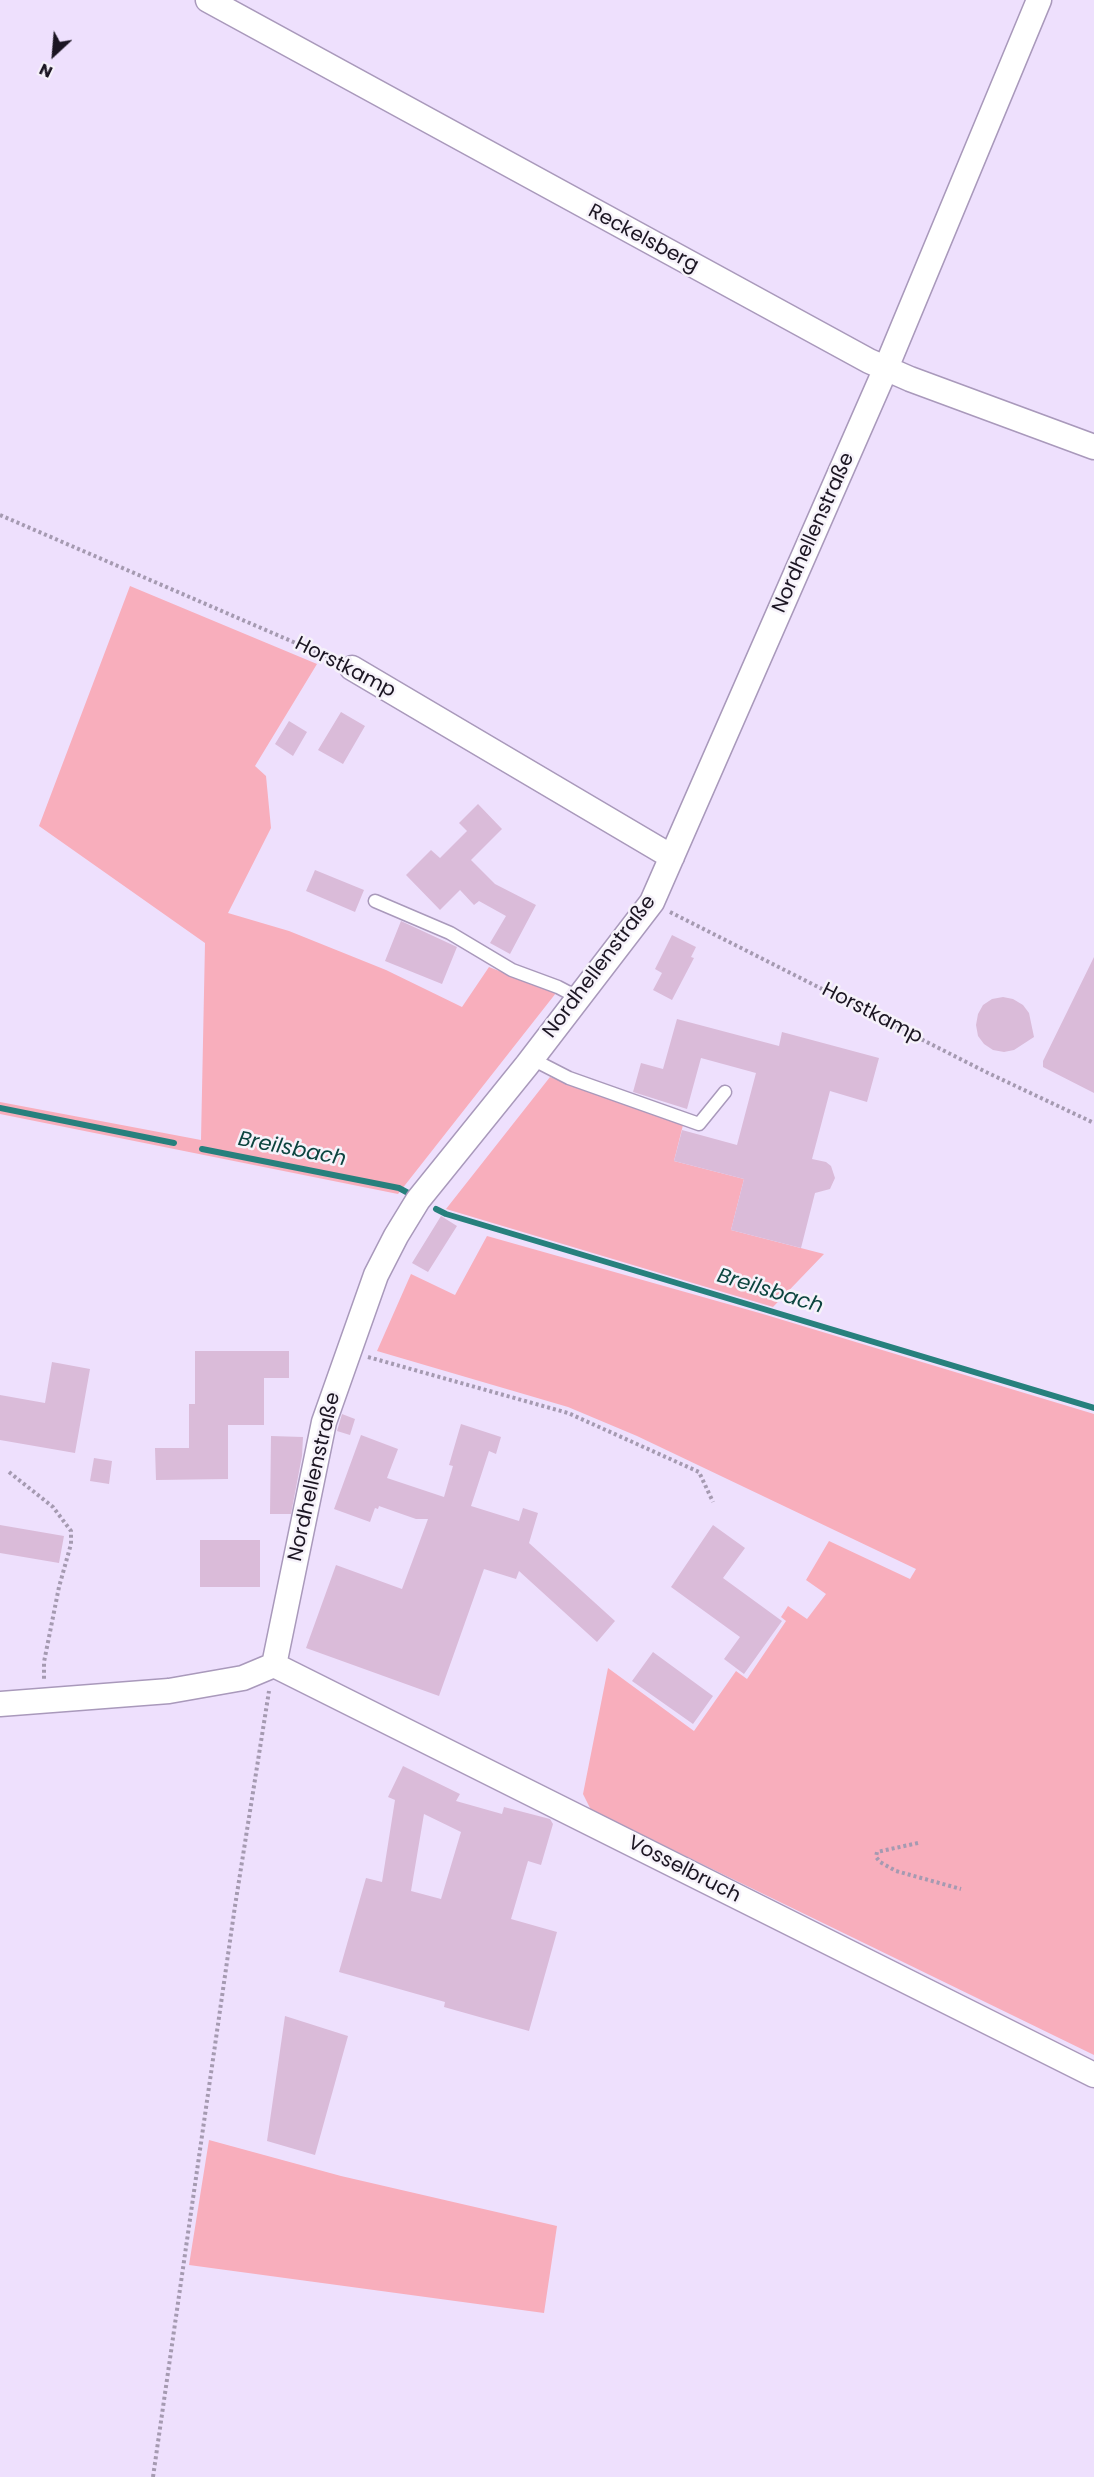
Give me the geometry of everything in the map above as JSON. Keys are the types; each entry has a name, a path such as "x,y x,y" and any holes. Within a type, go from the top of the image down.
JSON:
{"street":[{"name":"Reckelsberg","path":"208,0 869,361 1094,447"},
{"name":"Nordhellenstraße","path":"274,1665 324,1422 376,1275 418,1200 532,1059 652,902 886,368 1039,0"},
{"name":"Horstkamp","path":"352,668 672,856"},
{"path":"0,1704 169,1691 243,1678 274,1665"},
{"name":"Vosselbruch","path":"274,1665 1094,2075"}],"lane":[{"path":"375,901 450,933 512,970 558,987 579,998"},
{"path":"532,1059 569,1078 699,1124 725,1092"}],"path":[{"name":"Horstkamp","path":"0,515 352,668"},
{"name":"Horstkamp","path":"652,902 986,1072 1094,1123"},
{"path":"347,1352 568,1413 699,1472 713,1502"},
{"path":"9,1472 53,1507 71,1531 71,1544 59,1587 44,1662 44,1700"},
{"path":"153,2477 238,1883 274,1665"},
{"path":"918,1843 877,1852 876,1857 880,1862 896,1871 961,1889"}],"shaded area":[{"path":"130,586 317,664 255,766 266,776 271,828 228,913 289,931 386,970 462,1007 489,967 556,993 398,1194 0,1114 0,1102 201,1140 205,943 39,826"},
{"path":"550,1077 683,1125 674,1161 744,1179 731,1230 824,1254 773,1307 446,1209"},
{"path":"487,1236 763,1314 1094,1414 1094,2055 591,1810 583,1794 608,1668 694,1731 736,1671 747,1679 786,1621 781,1617 788,1606 807,1619 826,1594 806,1580 829,1541 910,1579 916,1569 637,1436 568,1407 377,1351 411,1274 455,1295"},
{"path":"209,2140 341,2176 557,2226 544,2313 189,2265"}],"building":[{"path":"341,712 365,726 343,764 318,750"},
{"path":"289,721 307,732 293,756 275,744"},
{"path":"478,804 502,829 471,860 495,884 536,905 510,954 490,943 506,916 479,901 474,905 460,890 440,910 406,875 431,850 440,858 467,831 459,823"},
{"path":"315,870 364,890 355,912 306,891"},
{"path":"401,921 457,947 442,984 385,961"},
{"path":"672,935 696,947 691,957 694,958 672,1000 653,990 662,973 655,969"},
{"path":"1094,957 1094,1093 1043,1067 1043,1061"},
{"path":"1003,997 1013,999 1023,1005 1029,1013 1034,1037 1014,1050 1004,1052 993,1050 984,1044 978,1036 976,1025 983,1005 992,999"},
{"path":"677,1019 779,1046 782,1032 879,1058 867,1102 830,1091 812,1159 826,1162 831,1166 835,1178 830,1189 815,1193 801,1248 731,1230 744,1179 674,1161 682,1130 737,1145 756,1073 701,1058 687,1109 633,1092 641,1063 663,1069"},
{"path":"441,1216 457,1226 428,1272 412,1263"},
{"path":"195,1351 289,1351 289,1378 264,1378 264,1425 228,1425 228,1479 156,1480 155,1448 189,1448 189,1404 195,1404"},
{"path":"52,1362 90,1369 75,1453 0,1440 0,1395 45,1403"},
{"path":"342,1414 355,1419 350,1435 337,1431"},
{"path":"461,1424 501,1437 496,1454 489,1451 471,1506 519,1521 523,1508 538,1513 529,1543 615,1621 597,1642 519,1571 516,1579 484,1569 439,1696 306,1648 336,1565 402,1589 428,1519 416,1519 379,1506 378,1509 375,1508 370,1522 334,1509 361,1435 398,1449 387,1478 444,1497 453,1466 449,1465"},
{"path":"271,1436 303,1437 302,1456 291,1514 270,1514"},
{"path":"94,1458 112,1461 109,1484 90,1481"},
{"path":"0,1525 64,1536 59,1563 0,1553"},
{"path":"713,1525 745,1548 723,1578 782,1621 744,1674 724,1659 740,1637 671,1587"},
{"path":"200,1540 260,1540 260,1587 200,1587"},
{"path":"653,1652 713,1696 693,1724 632,1681"},
{"path":"403,1766 460,1794 456,1801 502,1814 504,1807 550,1819 553,1824 541,1865 528,1861 511,1919 557,1932 529,2031 444,2007 445,2002 339,1972 366,1878 382,1882 395,1800 388,1797","holes":["424,1814 461,1832 441,1899 411,1891"]},
{"path":"285,2016 348,2036 315,2155 267,2141"}],"waterway":[{"name":"Breilsbach","path":"0,1108 174,1143"},
{"name":"Breilsbach","path":"202,1149 399,1188 410,1194"},
{"name":"Breilsbach","path":"436,1209 446,1214 1094,1408"}]}
